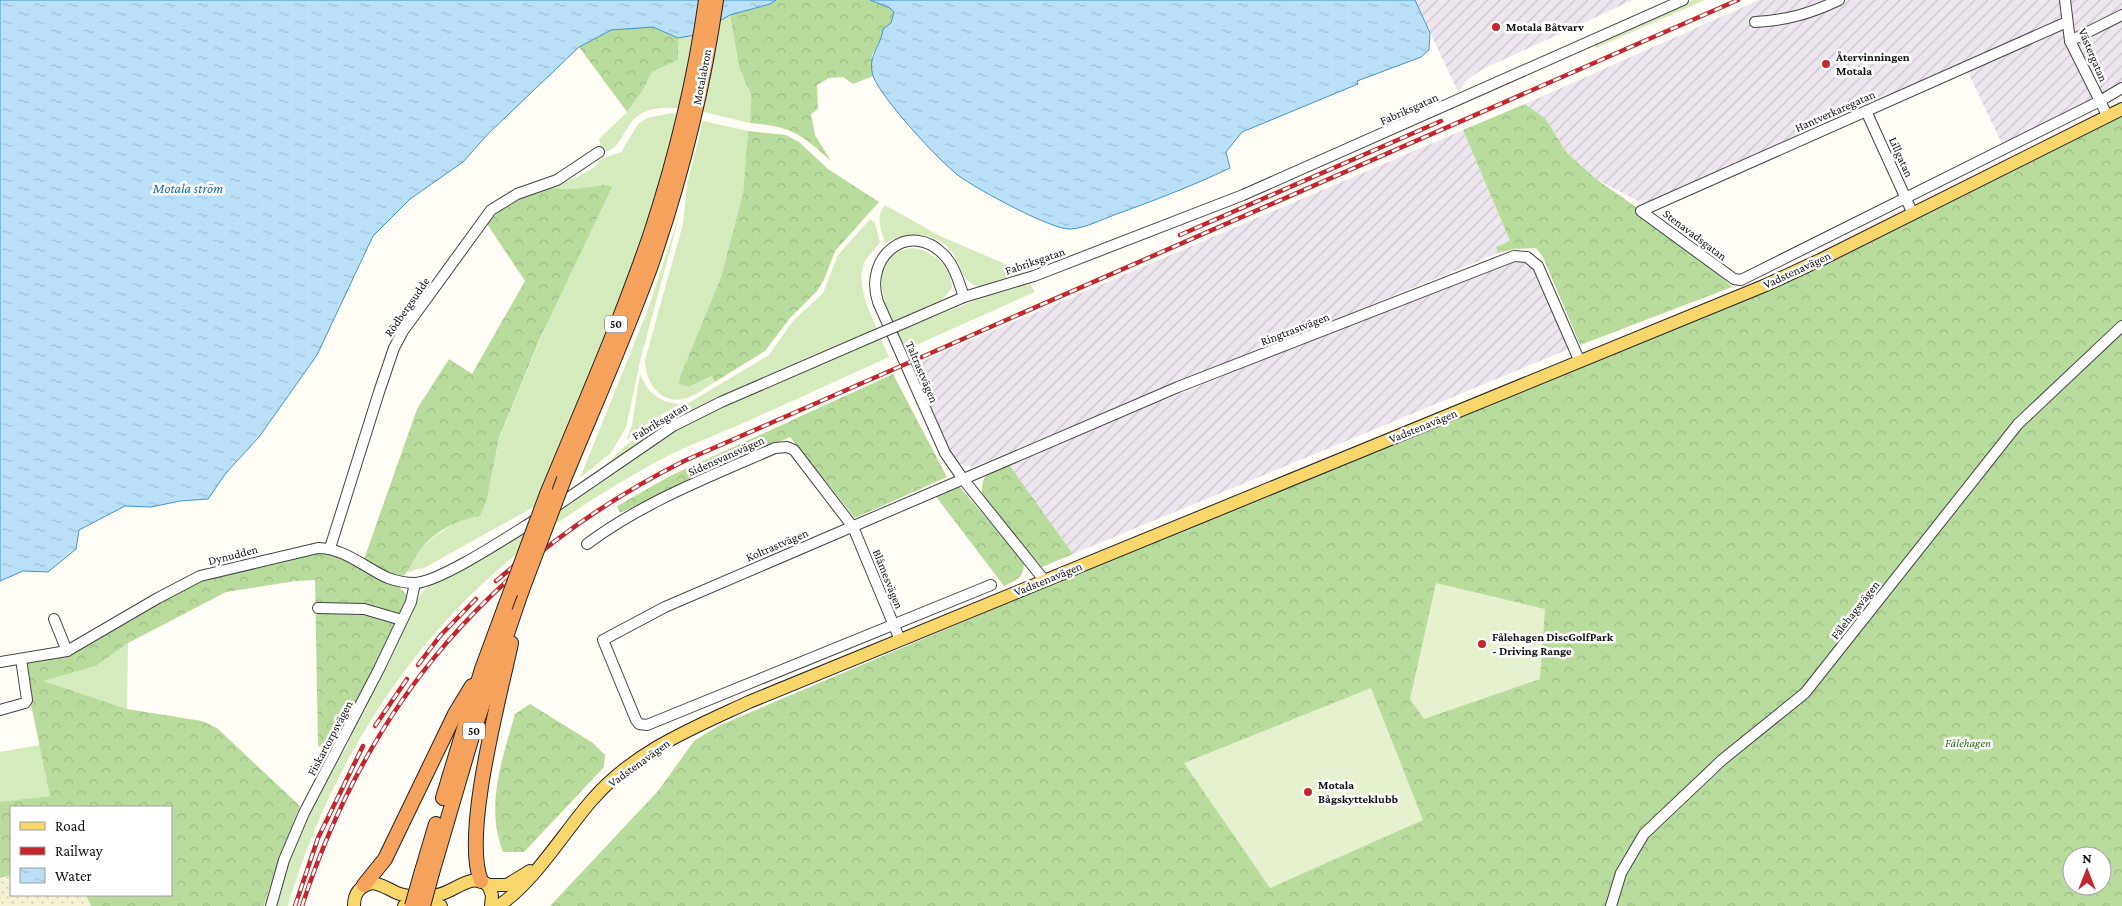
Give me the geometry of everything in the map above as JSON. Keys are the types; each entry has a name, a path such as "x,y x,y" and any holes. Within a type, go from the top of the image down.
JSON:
{"highway":[{"name":"Motalabron","path":"680,153 706,0"},
{"name":"Motalabron","path":"680,153 706,62 716,0"},
{"name":"50","path":"412,906 427,872 522,590 564,478 649,270 680,153"},
{"name":"50","path":"423,906 427,872 482,670 548,494 639,267 680,153"},
{"name":"50","path":"484,883 476,866 475,849 481,799 489,749 522,590"},
{"path":"364,885 385,859 455,714 482,670"}],"main road":[{"name":"Vadstenavägen","path":"498,906 522,887 592,800 634,763 681,733 900,640 1580,362 1775,280 1913,214 2122,109"},
{"name":"Vadstenavägen","path":"364,885 378,883 408,896 424,896 442,894 465,883 507,885 538,866"},
{"path":"484,883 492,895 491,906"},
{"path":"354,906 356,894 364,885"},
{"path":"404,906 423,903 441,906"}],"street":[{"name":"Fabriksgatan","path":"415,583 445,572 517,531 595,481 673,426 714,406 964,297 1034,276 1243,195 1682,0"},
{"path":"1754,22 1784,20 1807,14 1839,0"},
{"name":"Västergatan","path":"2065,0 2070,41 2108,117"},
{"path":"2070,41 2122,15"},
{"name":"Hantverkaregatan","path":"1641,210 2067,22"},
{"name":"Vadstenavägen","path":"1734,279 1745,279 2100,101 2122,88"},
{"name":"Lillgatan","path":"1866,111 1913,214"},
{"name":"Rödbergsudde","path":"330,548 379,392 394,348 403,331 491,210 516,194 557,180 599,152"},
{"name":"Stenavadsgatan","path":"1641,210 1734,279"},
{"name":"Taltrastvägen","path":"964,297 948,260 938,249 920,242 901,244 892,248 881,258 875,273 874,282 878,302 938,439 963,479 1045,581"},
{"name":"Ringtrastvägen","path":"963,479 1178,387 1514,256 1528,257 1538,266 1580,362"},
{"name":"Fålehagsvägen","path":"1611,906 1622,873 1644,834 1722,760 1805,694 2018,424 2122,326"},
{"name":"Sidensvansvägen","path":"587,544 641,509 782,446 794,450 853,527"},
{"name":"Koltrastvägen","path":"639,724 603,640 646,615 963,479"},
{"name":"Blåmesvägen","path":"853,527 900,640"},
{"name":"Dynudden","path":"0,662 67,651 200,576 318,548 330,548"},
{"path":"330,548 390,579 415,583"},
{"name":"Fiskartorpsvägen","path":"271,906 284,860 304,814 357,714 411,602 415,583"},
{"name":"Vadstenavägen","path":"639,724 653,724 991,585"},
{"path":"318,608 364,609 402,620"},
{"path":"54,619 67,651"},
{"path":"0,710 25,703 27,700 21,660"}],"shaded area":[{"path":"1415,0 1633,0 1481,70 1466,81 1458,92"},
{"path":"1759,0 2122,0 2122,85 2002,144 1963,62 1644,204 1596,179 1566,152 1546,119 1525,104"},
{"path":"1463,130 1510,241 1497,247 1498,253 975,466 965,466 958,463 952,456 913,365"},
{"path":"1517,261 1528,262 1534,267 1569,349 1073,554 1008,463 1499,265"},
{"path":"10,875 10,896 86,896 91,906 0,906 0,878"}],"green space":[{"path":"776,0 870,0 890,8 894,12 891,23 883,29 882,37 872,55 873,76 853,84 843,77 829,78 817,85 818,109 811,114 815,135 831,161 795,133 786,129 750,123 751,95 739,67 730,15 770,4"},
{"path":"1692,0 1705,0 1596,48 1594,43"},
{"path":"730,15 739,67 751,95 750,123 688,109 656,109 642,113 632,121 617,145 602,153 599,139 627,112 643,90 652,72 677,60 678,38 695,35"},
{"path":"653,27 678,38 678,60 652,72 643,90 627,112 579,47 611,30"},
{"path":"1525,104 1546,119 1566,152 1596,179 1646,214 1732,287 1580,345 1543,257 1536,248 1514,249 1498,253 1496,247 1510,241 1463,130"},
{"path":"672,113 679,114 648,222 629,277 537,505 424,568 407,573 419,550 458,521 469,518 487,499 499,439 604,185 573,189 548,188 577,177 595,167 601,159 621,152 638,124 647,118"},
{"name":"Fålehagen","path":"2122,116 2122,906 550,906 658,791 694,741 718,726 1048,586 1774,288"},
{"path":"703,121 748,131 743,193 721,277 681,374 689,387 713,376 715,382 692,396 674,400 660,394 655,389 648,375 645,360 683,224 687,185"},
{"path":"748,131 786,135 799,142 828,169 879,202 835,251 824,280 817,291 790,318 765,351 715,382 712,376 689,387 679,384 681,374 721,277 743,193"},
{"path":"604,185 612,187 541,336 499,438 487,499 480,516 455,523 439,532 420,550 407,572 400,579 363,562 417,409 449,359 472,374 525,281 487,224 511,198 548,188 573,189"},
{"path":"885,205 940,236 1025,274 979,287 967,279 950,249 934,238 914,235 885,243 880,214"},
{"path":"680,213 641,357 626,427 611,453 580,478 648,309"},
{"path":"870,219 875,223 880,242 865,261 861,278 864,295 877,329 675,419 643,439 594,477 625,446 655,423 769,355 793,321 823,293 838,255"},
{"path":"913,248 934,256 945,266 952,288 941,301 892,322 882,288 884,266 890,257 899,251"},
{"path":"1030,284 1035,292 905,350 897,332 983,297"},
{"path":"881,339 889,357 656,462 609,489 563,519 519,552 479,587 416,656 362,734 320,818 288,906 275,906 298,836 329,773 347,746 355,725 420,595 427,587 519,535 598,485 674,430 758,390"},
{"path":"640,374 650,391 660,399 680,404 652,420 626,440 632,425"},
{"path":"893,374 947,477 855,518 790,437 620,513 617,506 670,476"},
{"path":"1008,463 1073,554 1042,567 982,495 983,482 988,474"},
{"path":"958,485 1024,562 1023,572 1016,580 1004,586 934,494"},
{"path":"318,548 398,586 406,594 406,604 333,751 318,746 315,580 296,581 226,592 128,643 96,666 43,681 127,709 202,721 217,728 300,806 278,861 264,906 91,906 86,896 172,896 172,806 10,806 10,875 0,878 0,802 50,796 22,661 68,652 179,587"},
{"name":"Fålehagen DiscGolfPark - Driving Range","path":"1436,583 1545,609 1540,679 1424,719 1410,699"},
{"path":"128,643 127,709 41,681 96,666"},
{"name":"Motala Bågskytteklubb","path":"1371,688 1423,820 1270,888 1184,763"},
{"path":"530,704 593,743 605,755 604,767 524,852 503,852 495,817 497,783 515,714"},
{"path":"40,745 50,796 0,803 0,752"}],"water":[{"name":"Motala ström","path":"0,0 776,0 770,4 730,15 695,35 678,38 653,27 611,30 579,47 488,134 463,162 410,199 373,236 317,355 259,437 226,473 208,499 180,501 151,507 125,506 79,530 76,549 48,572 23,571 0,581"},
{"path":"870,0 1415,0 1430,33 1429,50 1421,57 1357,81 1358,84 1242,132 1226,152 1230,168 1158,199 1071,229 1062,228 1032,216 968,182 950,168 911,129 887,99 873,76 873,57 883,29 891,23 894,12 890,8"}],"railway":[{"path":"302,906 330,833 363,764 402,701 446,643 497,590 553,542 615,499 684,461 1738,0"},
{"path":"1180,235 1441,121"},
{"path":"496,581 546,539"},
{"path":"418,665 440,636 476,599"},
{"path":"375,726 407,679"},
{"path":"295,906 318,838 363,746"}],"place":[{"name":"Motala Båtvarv","path":"1496,27"},
{"name":"Återvinningen Motala","path":"1826,64"},
{"name":"Fålehagen DiscGolfPark - Driving Range","path":"1482,644"},
{"name":"Motala Bågskytteklubb","path":"1308,792"}]}
